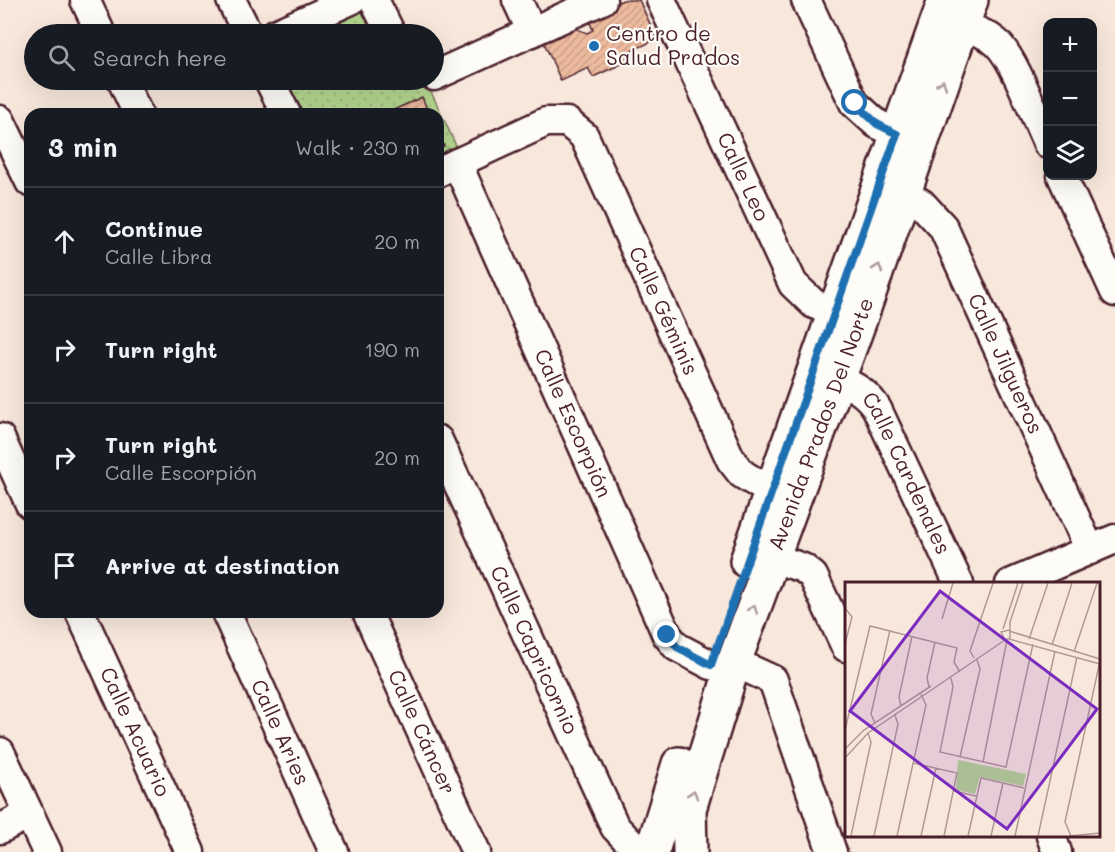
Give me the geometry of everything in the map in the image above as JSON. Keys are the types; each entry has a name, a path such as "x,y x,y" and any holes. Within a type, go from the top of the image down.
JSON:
{"main road":[{"name":"Avenida Prados Del Norte","path":"654,851 761,554 836,378 847,317 897,134 959,9"},
{"name":"Avenida Prados Del Norte","path":"761,554 770,491 904,194 959,9"},
{"name":"Avenida Prados Del Norte","path":"690,852 688,809 722,663"}],"street":[{"path":"86,0 97,24"},
{"path":"231,0 243,24"},
{"path":"298,24 351,0"},
{"path":"374,0 386,24"},
{"path":"517,0 532,32"},
{"path":"444,72 602,0"},
{"name":"Calle Leo","path":"661,0 793,284 814,304 847,317"},
{"path":"806,0 855,103 877,124 897,134"},
{"path":"959,9 998,44 1008,58 1043,135"},
{"path":"127,90 135,108"},
{"path":"274,90 283,108"},
{"path":"0,120 24,170"},
{"name":"Calle Géminis","path":"448,168 546,122 567,122 584,136 731,460 742,474 770,491"},
{"name":"Calle Escorpión","path":"448,168 667,635 677,647 773,680 832,852"},
{"path":"1064,180 1115,292"},
{"name":"Calle Jilgueros","path":"904,194 921,203 943,228 1103,545"},
{"name":"Calle Cardenales","path":"836,378 859,389 870,398 877,409 958,582"},
{"path":"0,438 24,491"},
{"name":"Calle Capricornio","path":"444,453 615,827 654,851"},
{"path":"1015,582 1103,545"},
{"path":"761,554 804,568 813,576 845,645"},
{"name":"Calle Acuario","path":"83,618 190,852"},
{"name":"Calle Aries","path":"229,618 334,852"},
{"name":"Calle Cáncer","path":"370,618 476,852"},
{"path":"0,752 47,852"},
{"path":"0,829 29,814"},
{"path":"1051,837 1057,852"}],"green space":[{"path":"365,0 376,24 312,24"},
{"path":"279,90 430,90 439,108 287,108"},
{"path":"444,120 457,148 444,154"}],"building":[{"name":"Centro de Salud Prados","path":"623,0 639,0 657,39 627,53 630,60 593,77 588,68 561,81 541,36 567,25 587,33 593,30 587,16"},
{"path":"422,97 427,108 398,108"}],"place":[{"name":"Centro de Salud Prados","path":"594,46"}],"route":[{"path":"667,635 677,647 711,665 770,491 836,313 897,134 877,124 855,103"}]}
